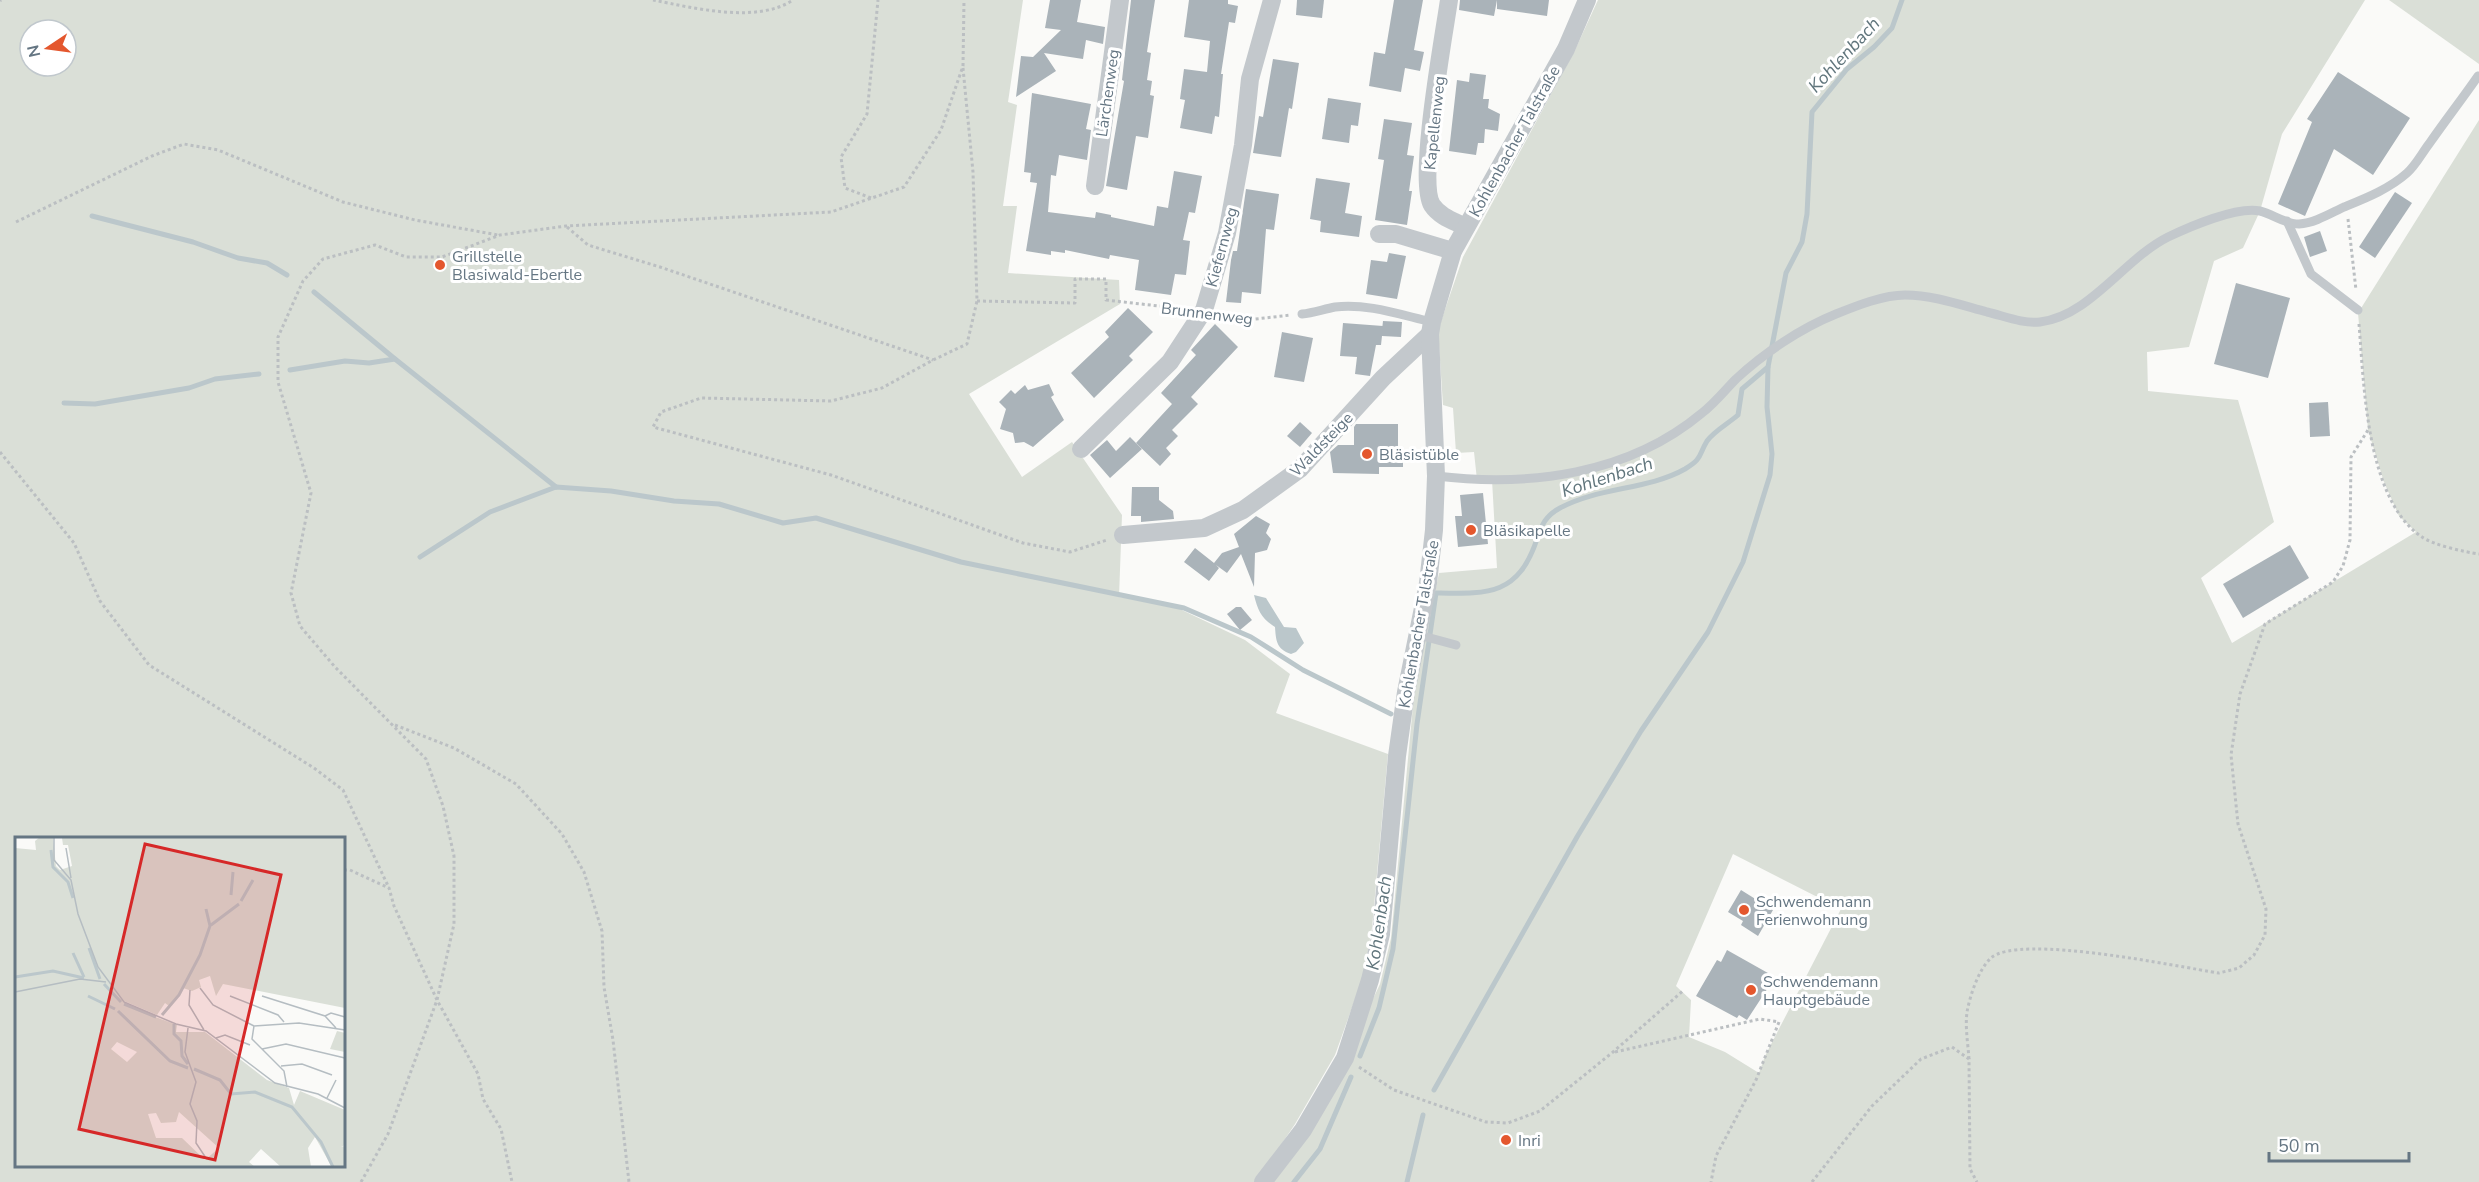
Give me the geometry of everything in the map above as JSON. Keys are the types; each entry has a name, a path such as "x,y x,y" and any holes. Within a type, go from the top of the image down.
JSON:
{"street":[{"name":"Lärchenweg","path":"1095,186 1120,0"},
{"name":"Kiefernweg","path":"1081,449 1170,362 1204,310 1227,233 1243,145 1250,79 1272,0"},
{"name":"Kapellenweg","path":"1449,0 1427,159 1430,202 1439,214 1466,227"},
{"name":"Kohlenbacher Talstraße","path":"1263,1182 1303,1130 1345,1059 1370,980 1381,934 1397,756 1406,692 1422,636 1434,530 1436,476 1431,328 1453,251 1566,49 1587,0"},
{"path":"1379,234 1396,234 1453,251"},
{"name":"Waldsteige","path":"1123,535 1204,528 1243,510 1300,469 1431,328"}],"lane":[{"path":"1436,476 1476,480 1560,476 1640,454 1672,437 1705,412 1763,356 1834,315 1870,302 1903,294 1939,298 2015,319 2037,322 2061,318 2097,293 2133,260 2194,225 2232,213 2260,211 2275,219 2299,224 2321,218 2379,192 2408,172 2478,76"},
{"path":"2287,221 2311,274 2358,310"},
{"path":"1302,314 1334,308 1371,309 1431,328"},
{"path":"1422,636 1456,645"}],"path":[{"path":"653,0 705,11 752,12 781,8 793,0"},
{"path":"873,199 845,188 842,157 867,114 878,0"},
{"path":"964,0 963,66 974,172 977,301 967,344 882,388 831,401 700,398 661,411 653,427 831,476 1023,543 1070,552 1123,535"},
{"path":"361,1182 388,1134 437,1000 454,924 454,856 443,806 426,759 394,724 335,667 300,626 291,593 311,494 278,382 278,337 303,281 323,259 375,245 406,257 442,257 500,235 566,226 831,212 873,199 904,187 930,149 941,130 963,66"},
{"path":"16,222 152,156 184,144 218,150 343,202 415,220 500,235"},
{"path":"2347,206 2368,430 2384,482 2399,516 2423,538 2479,554"},
{"path":"566,226 588,245 660,267 933,360"},
{"name":"Brunnenweg","path":"977,301 1075,303 1075,279 1106,279 1106,300 1204,310 1227,318 1247,320 1302,314"},
{"path":"1977,1182 1970,1169 1967,1013 1984,966 1993,956 2015,951 2083,951 2219,973 2239,968 2254,955 2265,935 2266,909 2238,824 2231,755 2240,694 2265,624 2333,582 2343,566 2350,540 2351,457 2368,430"},
{"path":"0,452 74,543 100,601 149,665 315,768 343,790 389,888 394,906 437,1000 478,1074 483,1099 501,1129 512,1182"},
{"path":"394,724 454,748 516,784 562,834 584,872 602,931 604,987 613,1040 629,1182"},
{"path":"345,870 350,870 389,888"},
{"path":"1345,1059 1394,1090 1486,1122 1508,1123 1540,1112 1684,990"},
{"path":"1613,1052 1760,1019 1779,1022 1756,1080 1716,1156 1710,1182"},
{"path":"1812,1182 1872,1106 1921,1059 1952,1047 1968,1059"}],"shaded area":[{"path":"0,0 1023,0 1008,102 1017,105 1003,206 1017,206 1008,273 1119,280 1120,304 969,394 1022,477 1072,442 1122,515 1119,597 1165,602 1245,640 1290,674 1276,713 1388,754 1372,928 1363,977 1335,1055 1295,1124 1256,1182 0,1182"},
{"path":"1598,0 2365,0 2282,134 2260,211 2243,248 2214,261 2189,347 2147,352 2148,391 2238,400 2274,522 2201,578 2232,643 2416,532 2399,516 2384,482 2368,430 2358,313 2479,120 2479,1182 1263,1182 1345,1058 1380,984 1391,938 1414,695 1439,573 1497,568 1492,480 1477,480 1474,452 1456,453 1453,408 1443,405 1438,330 1463,257 1575,50","holes":["1733,854 1841,909 1765,1056 1759,1073 1725,1052 1689,1037 1691,1000 1676,986"]},
{"path":"2389,0 2479,0 2479,64"},
{"path":"1254,595 1266,598 1284,627 1296,628 1304,643 1296,652 1291,654 1282,650 1277,640 1275,627 1261,614"}],"building":[{"path":"1050,0 1081,0 1077,22 1105,27 1103,44 1086,40 1083,59 1044,53 1056,71 1016,97 1021,56 1033,57 1061,30 1045,28"},
{"path":"1131,0 1155,0 1147,52 1151,53 1147,80 1152,81 1150,95 1154,96 1148,138 1136,136 1127,190 1106,186 1124,81 1122,80"},
{"path":"1189,0 1228,0 1228,4 1238,6 1235,23 1229,22 1221,74 1223,74 1219,117 1215,116 1212,134 1180,128 1185,100 1180,99 1184,69 1207,72 1210,41 1184,37"},
{"path":"1297,0 1324,0 1322,18 1296,15"},
{"path":"1394,0 1423,0 1414,50 1424,52 1420,71 1405,68 1401,92 1369,86 1374,52 1385,54"},
{"path":"1460,0 1497,0 1494,16 1459,10"},
{"path":"1497,0 1549,0 1547,16 1497,9"},
{"path":"1273,59 1299,63 1281,157 1253,153 1259,116 1263,117"},
{"path":"2338,72 2410,118 2373,175 2334,149 2305,216 2278,204 2312,122 2307,119"},
{"path":"1470,73 1486,75 1483,99 1489,99 1488,108 1500,114 1498,131 1485,129 1484,143 1478,143 1476,155 1449,151 1457,80 1469,82"},
{"path":"1032,93 1091,104 1086,129 1091,130 1087,160 1059,155 1056,176 1051,175 1048,212 1095,218 1096,212 1154,226 1157,206 1168,208 1174,171 1202,176 1195,213 1189,212 1183,240 1190,241 1186,275 1175,274 1171,295 1135,290 1139,260 1110,255 1109,259 1065,250 1065,253 1051,251 1051,255 1026,251 1037,183 1030,182 1031,173 1024,172"},
{"path":"1328,98 1361,103 1358,126 1351,125 1349,143 1322,139"},
{"path":"1384,119 1412,123 1407,155 1414,156 1407,225 1375,220 1384,160 1378,159"},
{"path":"1316,178 1350,183 1345,213 1362,216 1359,237 1320,232 1321,221 1310,219"},
{"path":"1246,189 1279,194 1274,230 1266,229 1261,294 1242,292 1241,303 1226,302 1231,260 1233,251 1237,251"},
{"path":"2395,192 2412,203 2375,258 2359,247"},
{"path":"2320,231 2327,251 2310,257 2304,237"},
{"path":"1389,253 1406,256 1397,299 1366,294 1371,260 1387,262"},
{"path":"2236,283 2290,298 2268,378 2214,364"},
{"path":"1128,308 1153,332 1129,356 1133,360 1094,398 1071,373 1109,337 1105,332"},
{"path":"1383,321 1402,322 1401,337 1382,336 1381,345 1376,345 1370,376 1355,374 1357,357 1340,356 1343,323 1382,326"},
{"path":"1215,324 1238,347 1191,397 1198,404 1172,430 1178,436 1166,448 1171,454 1160,466 1136,443 1172,404 1161,393 1196,355 1191,350"},
{"path":"1282,332 1313,338 1304,382 1274,377"},
{"path":"1049,384 1054,395 1051,397 1064,420 1033,447 1024,442 1015,443 1013,433 1000,429 1006,409 999,402 1011,390 1015,394 1025,385 1028,390"},
{"path":"2328,402 2330,436 2310,437 2309,403"},
{"path":"1300,422 1312,433 1300,447 1287,436"},
{"name":"Bläsistüble","path":"1356,424 1398,424 1398,448 1403,448 1403,467 1379,467 1379,474 1333,473 1330,452 1338,445 1354,445"},
{"path":"1130,437 1142,449 1110,478 1090,455 1107,440 1116,451"},
{"path":"1132,487 1159,487 1159,500 1173,511 1174,519 1141,522 1141,516 1131,516"},
{"name":"Bläsikapelle","path":"1483,493 1488,544 1458,547 1455,516 1462,516 1460,495"},
{"path":"1256,516 1270,524 1266,533 1271,539 1267,550 1255,553 1254,587 1241,554 1227,573 1216,565 1219,568 1209,581 1184,562 1195,548 1214,563 1222,553 1239,547 1234,534"},
{"path":"2290,545 2309,578 2243,618 2223,584"},
{"path":"1236,607 1241,607 1252,620 1240,630 1227,614"},
{"name":"Schwendemann Ferienwohnung","path":"1741,890 1773,910 1758,936 1741,925 1743,921 1728,912"},
{"name":"Schwendemann Hauptgebäude","path":"1727,950 1775,977 1747,1020 1739,1015 1737,1018 1696,996 1717,960 1721,962"}],"waterway":[{"name":"Kohlenbach","path":"1360,1056 1379,1008 1393,949 1417,724 1436,593 1471,593 1499,588 1521,572 1543,525 1555,511 1590,496 1655,481 1685,469 1697,459 1710,437 1738,415 1742,389 1768,367 1786,273 1802,242 1807,214 1812,112 1847,69 1874,47 1892,28 1902,0"},
{"path":"92,216 193,242 238,258 267,263 287,275"},
{"path":"314,292 556,487"},
{"path":"290,370 345,361 369,363 395,359"},
{"path":"1434,1090 1577,837 1641,731 1708,632 1743,562 1770,475 1772,454 1767,407 1768,367"},
{"path":"64,403 95,404 189,388 215,379 259,374"},
{"path":"420,557 490,512 556,487 719,504 783,523 816,518 961,562 1184,608 1251,637 1303,670 1391,714"},
{"name":"Kohlenbach","path":"1294,1182 1320,1149 1351,1077"},
{"path":"1407,1182 1423,1115"}],"place":[{"name":"Grillstelle Blasiwald-Ebertle","path":"440,265"},
{"name":"Bläsistüble","path":"1367,454"},
{"name":"Bläsikapelle","path":"1471,530"},
{"name":"Schwendemann Ferienwohnung","path":"1744,910"},
{"name":"Schwendemann Hauptgebäude","path":"1751,990"},
{"name":"Inri","path":"1506,1140"}]}
